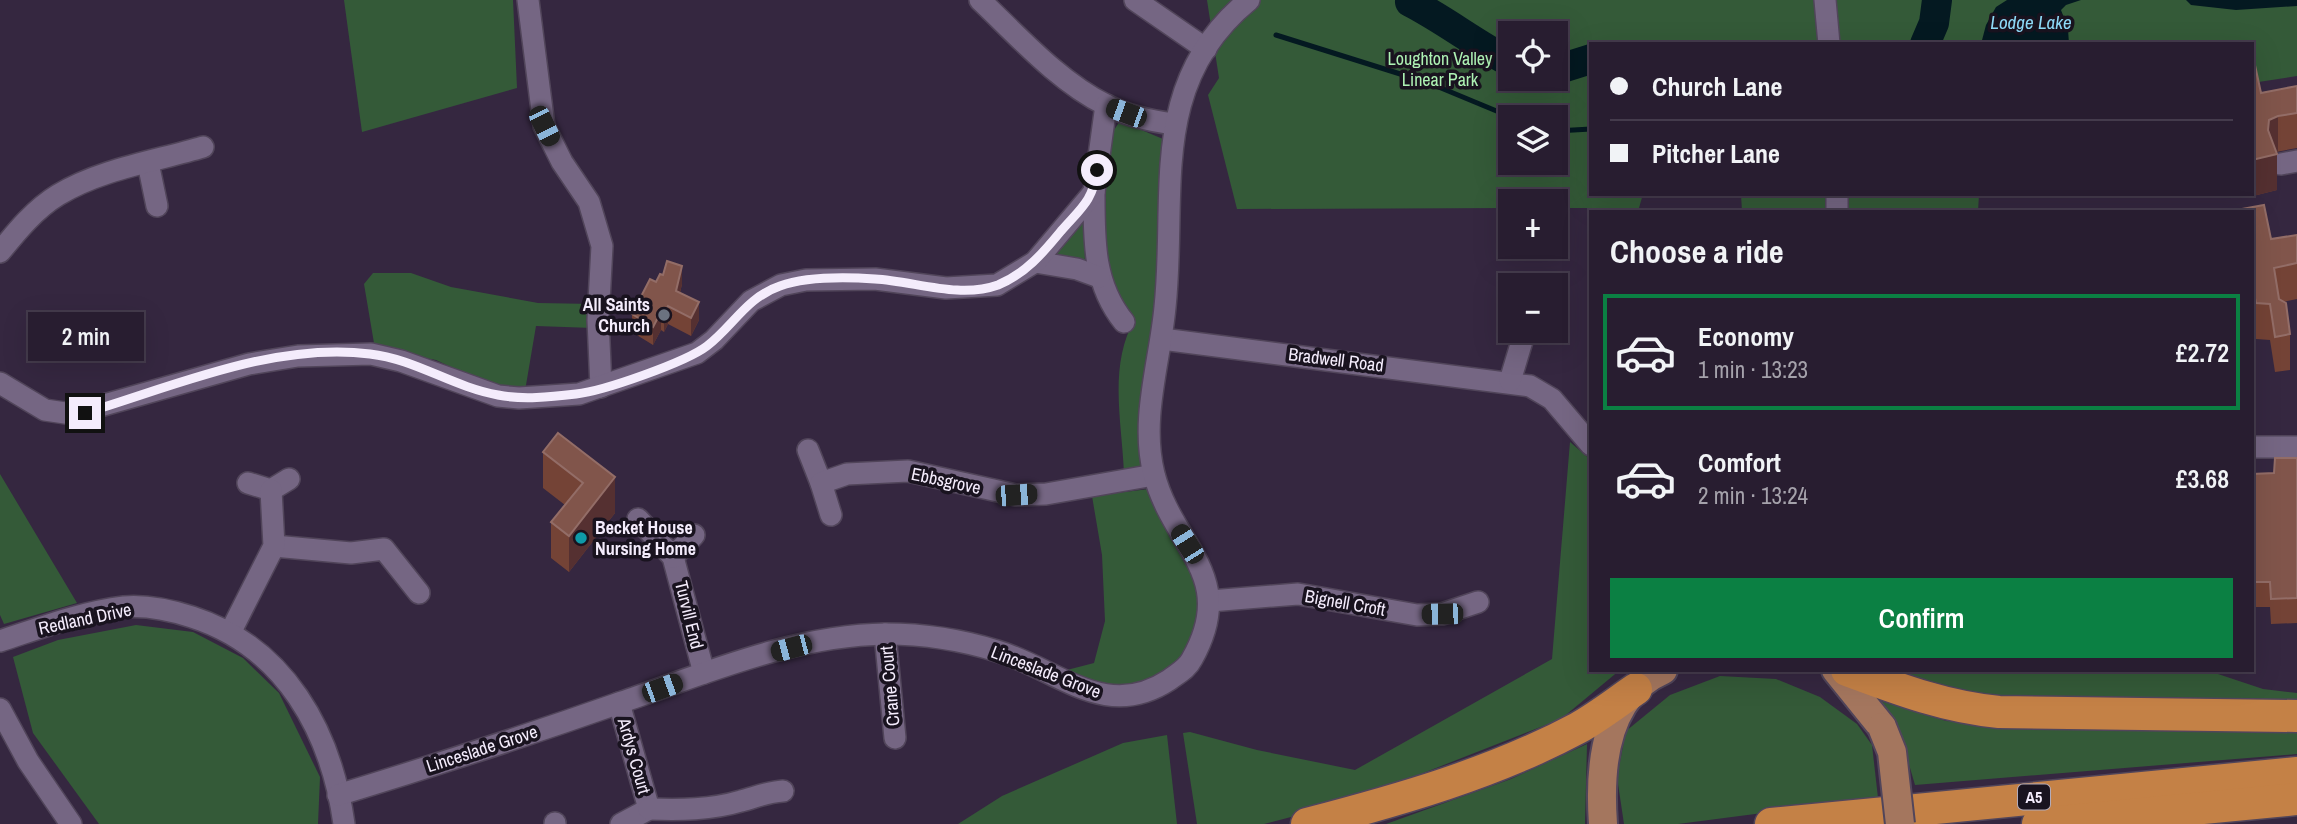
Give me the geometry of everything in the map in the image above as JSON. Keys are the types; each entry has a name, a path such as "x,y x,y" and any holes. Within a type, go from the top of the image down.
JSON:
{"highway":[{"path":"1852,672 1928,701 1987,711 2297,716"},
{"path":"1307,824 1436,787 1524,753 1579,727 1652,676"},
{"name":"A5","path":"1771,824 1867,812 2297,773"},
{"name":"A5","path":"2038,824 2297,799"}],"main road":[{"path":"1838,672 1882,727 1892,752 1900,824"},
{"path":"1603,824 1603,763 1614,721 1652,676"}],"street":[{"path":"528,0 544,126 562,162 589,202 602,247 597,320 601,387"},
{"path":"980,0 1056,69 1105,105 1146,120 1174,124"},
{"path":"1135,0 1206,49"},
{"name":"Linceslade Grove","path":"338,795 704,673 815,641 885,634 933,637 998,651 1041,667 1087,691 1121,698 1153,690 1188,667 1203,639 1210,601 1201,566 1174,522 1154,475 1148,428 1168,285 1170,151 1174,124 1186,88 1206,49 1217,32 1249,0"},
{"path":"1825,3 1829,42"},
{"path":"1105,105 1094,192 1099,277 1111,306 1124,322"},
{"path":"0,252 22,224 58,195 112,172 203,147"},
{"path":"148,163 157,206"},
{"path":"0,383 45,410 72,414 249,364 298,356 359,353 401,360 498,396 519,398 579,394 697,352 714,340 751,301 781,285 806,280 875,279 971,288 997,285 1035,262 1094,192"},
{"path":"1035,262 1077,269 1099,277"},
{"name":"Bradwell Road","path":"1162,339 1510,381 1530,386 1552,399 1589,442"},
{"path":"1510,381 1521,343"},
{"path":"2254,447 2297,447"},
{"path":"808,450 831,515"},
{"name":"Ebbsgrove","path":"821,482 846,474 908,471 1016,495 1046,494 1154,475"},
{"path":"231,631 274,546 280,484 248,483"},
{"name":"Turvill End","path":"638,519 673,557 704,673"},
{"name":"Turvill End","path":"673,557 694,535"},
{"path":"274,546 351,553 387,541 419,593"},
{"name":"Bignell Croft","path":"1210,601 1298,594 1417,615 1442,614 1478,602"},
{"name":"Redland Drive","path":"0,641 63,621 124,607 149,607 179,613 231,631 281,671 309,713 321,737 344,824"},
{"name":"Crane Court","path":"885,634 895,738"},
{"name":"Ardys Court","path":"619,703 649,809"},
{"path":"0,709 28,761 71,824"},
{"name":"Ardys Court","path":"621,824 649,809 694,810 740,802 766,792 783,791"}],"green space":[{"path":"344,0 513,0 517,88 362,132"},
{"name":"Loughton Valley Linear Park","path":"1207,0 2297,0 2297,76 2254,83 2254,42 1589,42 1589,196 1642,196 1639,208 1568,208 1568,189 1498,189 1498,208 1237,209 1208,95 1219,78"},
{"path":"1120,121 1163,139 1156,324 1142,415 1142,470 1124,474 1119,375 1127,337 1135,319 1119,302 1109,281 1103,232 1112,133"},
{"path":"1741,196 1979,196 1978,210 1742,210"},
{"path":"1084,214 1085,263 1049,255"},
{"path":"373,273 411,273 451,287 538,303 594,304 593,328 536,326 525,391 491,386 436,360 375,349 364,284"},
{"path":"1570,442 1589,458 1589,672 1618,672 1561,719 1352,801 1264,824 1197,824 1183,733 1190,732 1257,750 1355,770 1552,659"},
{"path":"0,474 77,603 4,624 0,615"},
{"path":"1149,489 1184,550 1195,576 1200,600 1194,631 1185,651 1173,666 1158,677 1140,684 1121,686 1082,680 1063,671 1094,663 1105,621 1102,555 1092,496"},
{"path":"136,625 193,632 243,658 279,693 320,777 318,824 99,824 33,733 13,657 58,640"},
{"path":"1893,672 2212,672 2263,689 2297,693 2297,707 1992,700"},
{"path":"1720,676 1776,679 1820,697 1857,724 1872,745 1878,798 1678,824 1624,824 1617,777 1626,731 1670,695"},
{"path":"1881,701 1946,721 2190,731 2297,731 2297,754 1915,785 1903,744"},
{"path":"1167,735 1177,824 958,824 1002,796 1123,743"},
{"path":"1587,744 1585,824 1386,824 1511,779"}],"water":[{"name":"Lodge Lake","path":"2007,0 2081,0 2066,5 2061,10 2068,29 2069,42 1982,42 1986,25 1996,7"},
{"path":"2186,0 2297,0 2297,6 2236,10 2191,5"}],"building":[{"path":"2254,61 2261,93 2297,86 2297,113 2269,120 2268,130 2277,154 2254,160"},
{"path":"2264,205 2271,239 2297,235 2297,263 2274,268 2279,299 2286,303 2290,334 2275,337 2270,304 2256,303 2254,210 2236,210"},
{"path":"667,261 682,266 676,291 699,302 691,318 668,306 664,314 661,312 653,327 632,314 650,279 656,282 660,274 663,275"},
{"path":"558,433 615,477 569,536 551,522 583,483 543,452"},
{"path":"2275,458 2297,458 2297,598 2271,599 2270,582 2254,582 2254,474 2274,473"}],"waterway":[{"path":"1926,42 1934,23 1937,0"},
{"path":"1935,15 1946,0"},
{"path":"1410,2 1498,55"},
{"path":"1276,35 1429,83 1498,112"},
{"path":"1568,66 1589,60"},
{"path":"1568,130 1589,129"}],"place":[{"name":"All Saints Church","path":"664,315"},
{"name":"Becket House Nursing Home","path":"581,538"}],"route":[{"path":"85,413 249,364 298,356 359,353 401,360 498,396 519,398 579,394 697,352 714,340 751,301 781,285 806,280 875,279 946,288 997,285 1035,262 1094,192 1097,170"}]}
